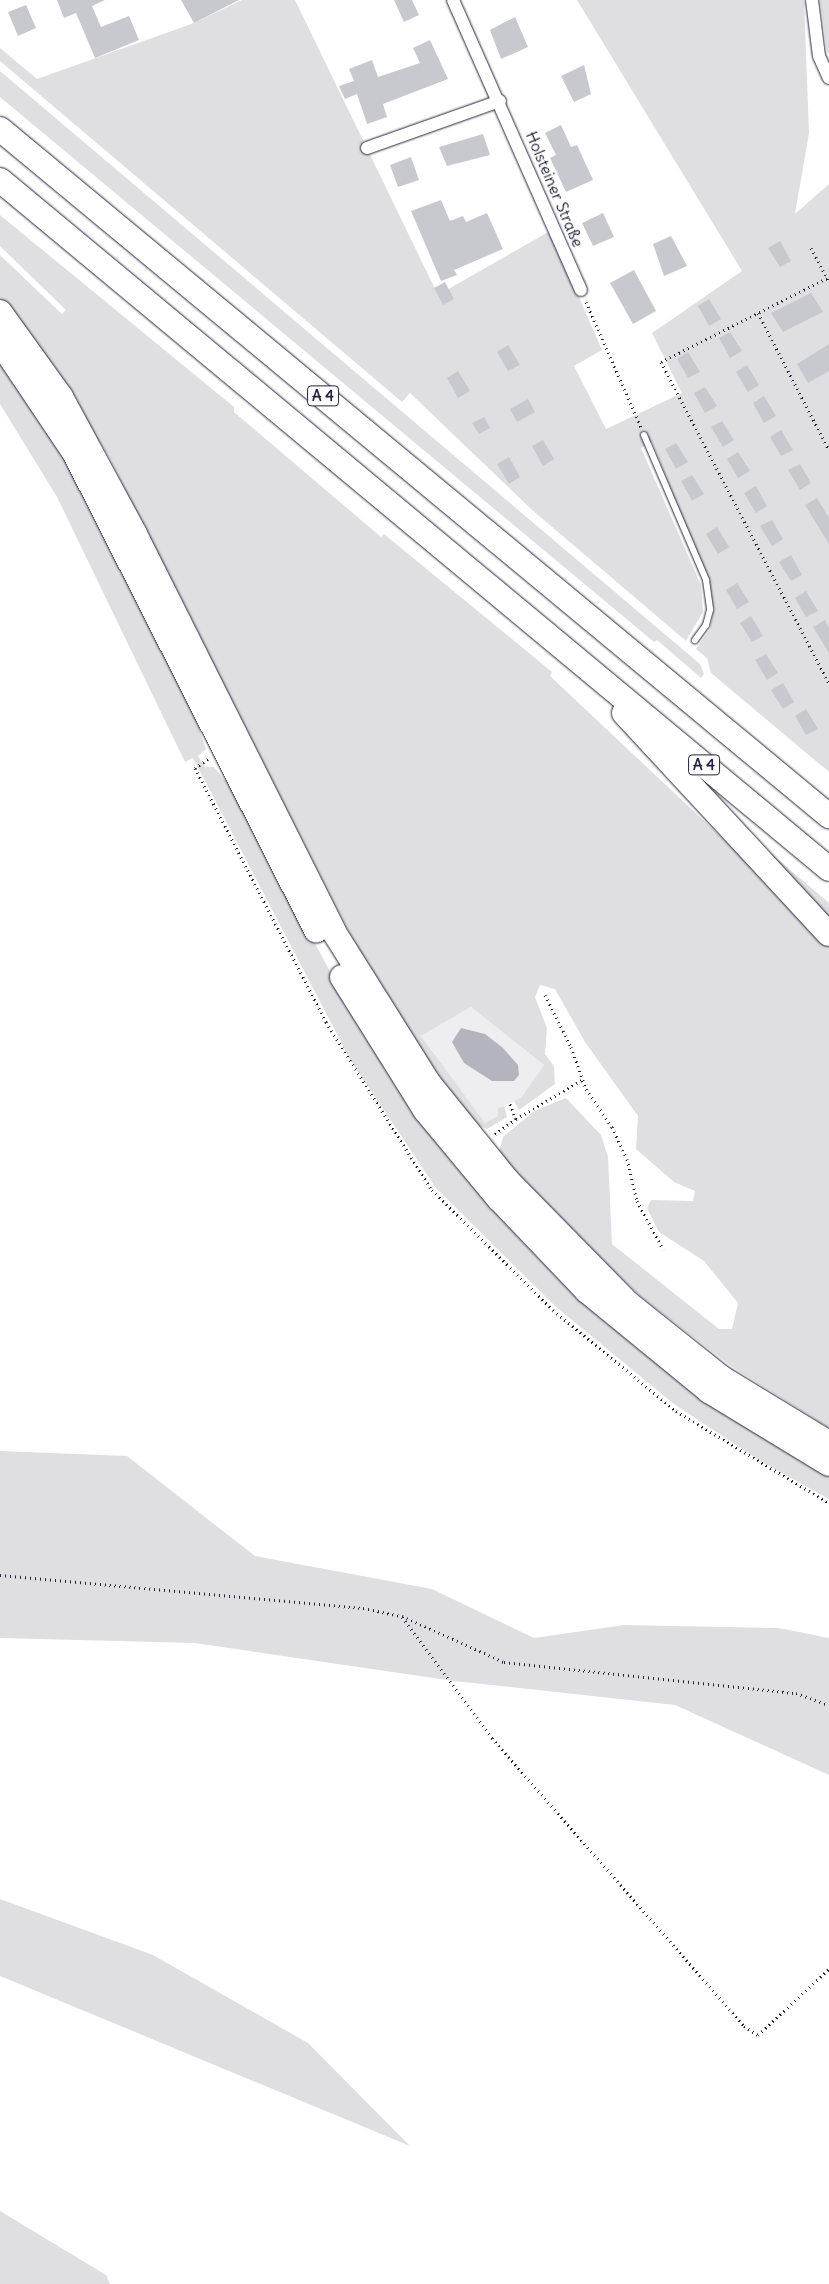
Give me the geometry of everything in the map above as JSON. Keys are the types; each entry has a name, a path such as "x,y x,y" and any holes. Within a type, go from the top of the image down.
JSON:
{"highway":[{"name":"A 4","path":"0,129 829,816"},
{"name":"A 4","path":"0,180 829,869"},
{"path":"0,312 62,397 90,448 334,932 402,1044 478,1146 594,1270 669,1338 722,1378 829,1443"},
{"path":"0,342 74,454 332,959 425,1110 499,1199 587,1291 709,1391 829,1464"},
{"path":"579,660 669,766 829,934"}],"street":[{"name":"Holsteiner Straße","path":"453,0 500,101 581,290"},
{"path":"812,0 819,56 829,78"},
{"path":"367,148 500,101"}],"lane":[{"path":"644,435 706,580 710,610 706,625 695,640"}],"path":[{"path":"811,248 828,280 661,362 829,683"},
{"path":"581,290 644,435"},
{"path":"758,313 829,450"},
{"path":"195,768 208,759"},
{"path":"545,996 571,1047 582,1080 612,1127 627,1159 636,1201 663,1249"},
{"path":"478,1146 516,1119 582,1080"},
{"path":"509,1102 516,1119"},
{"path":"0,1575 363,1608 402,1616 504,1662 796,1693 829,1704"},
{"path":"402,1616 492,1738 744,2026 758,2034 829,1969"}],"shaded area":[{"path":"242,0 295,0 438,295 550,231 602,350 574,366 606,429 682,393 652,333 742,271 577,0 804,0 809,133 795,214 829,184 829,772 711,673 707,658 696,649 710,629 714,609 708,581 652,442 641,448 701,585 703,612 686,641 531,509 410,393 402,402 0,61 0,48 37,79 194,23"},
{"path":"820,0 829,0 829,54 827,51"},
{"path":"0,71 700,664 704,674 701,678 657,640 654,642 0,97"},
{"path":"0,215 234,407 234,412 381,537 384,534 552,672 550,676 736,851 739,849 829,944 829,1428 731,1366 640,1296 528,1189 499,1152 503,1137 534,1111 566,1098 601,1135 608,1157 612,1244 719,1329 732,1329 738,1303 704,1261 659,1232 647,1208 651,1200 693,1201 695,1191 674,1182 636,1149 638,1116 585,1042 555,989 540,985 535,997 547,1028 545,1054 554,1066 555,1084 519,1110 514,1101 521,1098 544,1065 471,1007 421,1036 485,1123 498,1116 498,1108 504,1106 507,1117 487,1129 478,1125 447,1089 357,948 110,459 80,409 0,299 0,255 62,314 66,310 0,246"},
{"path":"0,361 68,461 190,702 206,749 198,756 205,767 214,767 231,787 355,1018 417,1115 577,1297 705,1401 829,1477 829,1499 762,1462 674,1404 555,1306 436,1188 351,1061 193,758 185,762 57,497 0,404"},
{"path":"747,833 829,903 829,925"},
{"path":"471,1007 544,1065 521,1099 498,1108 498,1116 485,1124 421,1036"},
{"path":"461,1028 485,1034 503,1048 518,1065 519,1075 514,1081 492,1081 464,1063 452,1042"},
{"path":"0,1451 127,1456 255,1556 432,1589 534,1638 624,1625 779,1628 829,1638 829,1775 675,1705 454,1681 195,1643 0,1638"},
{"path":"0,1899 153,1955 308,2043 410,2146 0,1976"},
{"path":"0,2211 106,2275 110,2284 0,2284"}],"building":[{"path":"57,0 105,0 92,6 101,27 129,16 139,40 95,58 76,13 64,18"},
{"path":"181,0 239,0 194,23"},
{"path":"394,0 412,0 419,15 404,22"},
{"path":"26,5 36,28 18,36 8,12"},
{"path":"515,17 528,47 501,59 490,30"},
{"path":"430,40 448,79 383,104 387,117 367,124 357,94 345,99 339,86 354,81 349,69 372,60 378,77 420,63 413,48"},
{"path":"584,65 591,94 574,102 561,76"},
{"path":"561,125 571,147 577,145 593,180 566,192 550,158 556,155 545,133"},
{"path":"483,134 490,155 447,166 439,147"},
{"path":"411,157 419,180 398,187 390,165"},
{"path":"441,200 450,221 463,216 466,222 487,213 503,249 454,270 457,275 441,281 411,211"},
{"path":"603,213 614,237 593,246 582,223"},
{"path":"671,236 687,266 664,276 653,244"},
{"path":"780,241 791,261 780,267 768,248"},
{"path":"634,270 656,311 633,324 610,283"},
{"path":"445,282 454,299 443,305 434,288"},
{"path":"811,293 823,312 783,332 771,313"},
{"path":"709,299 721,319 709,326 698,306"},
{"path":"730,332 742,351 730,358 719,338"},
{"path":"829,344 829,371 808,383 797,364"},
{"path":"508,345 520,365 508,371 497,352"},
{"path":"688,352 700,372 688,378 677,359"},
{"path":"747,365 759,385 748,392 736,372"},
{"path":"458,371 470,391 458,398 447,378"},
{"path":"705,387 717,406 705,413 694,393"},
{"path":"764,396 776,416 764,423 753,403"},
{"path":"528,399 535,412 517,422 510,409"},
{"path":"484,417 490,428 479,434 472,423"},
{"path":"722,421 734,440 723,447 711,427"},
{"path":"781,430 793,450 781,456 770,437"},
{"path":"543,440 554,459 543,466 532,446"},
{"path":"676,443 688,462 676,469 665,449"},
{"path":"738,452 750,471 738,478 727,459"},
{"path":"509,457 520,477 509,484 497,464"},
{"path":"800,464 811,483 800,490 788,470"},
{"path":"692,475 704,494 692,501 681,481"},
{"path":"756,486 767,506 756,513 744,493"},
{"path":"817,498 829,518 829,544 805,505"},
{"path":"772,520 783,539 772,546 760,526"},
{"path":"717,527 729,547 718,554 706,534"},
{"path":"791,555 802,575 791,581 779,562"},
{"path":"737,583 749,602 737,609 726,590"},
{"path":"806,591 818,611 806,617 795,598"},
{"path":"751,616 763,636 752,642 740,623"},
{"path":"825,620 829,628 829,653 813,627"},
{"path":"766,654 778,673 767,680 755,660"},
{"path":"783,683 794,702 783,709 771,690"},
{"path":"806,709 818,729 806,735 795,716"}]}
